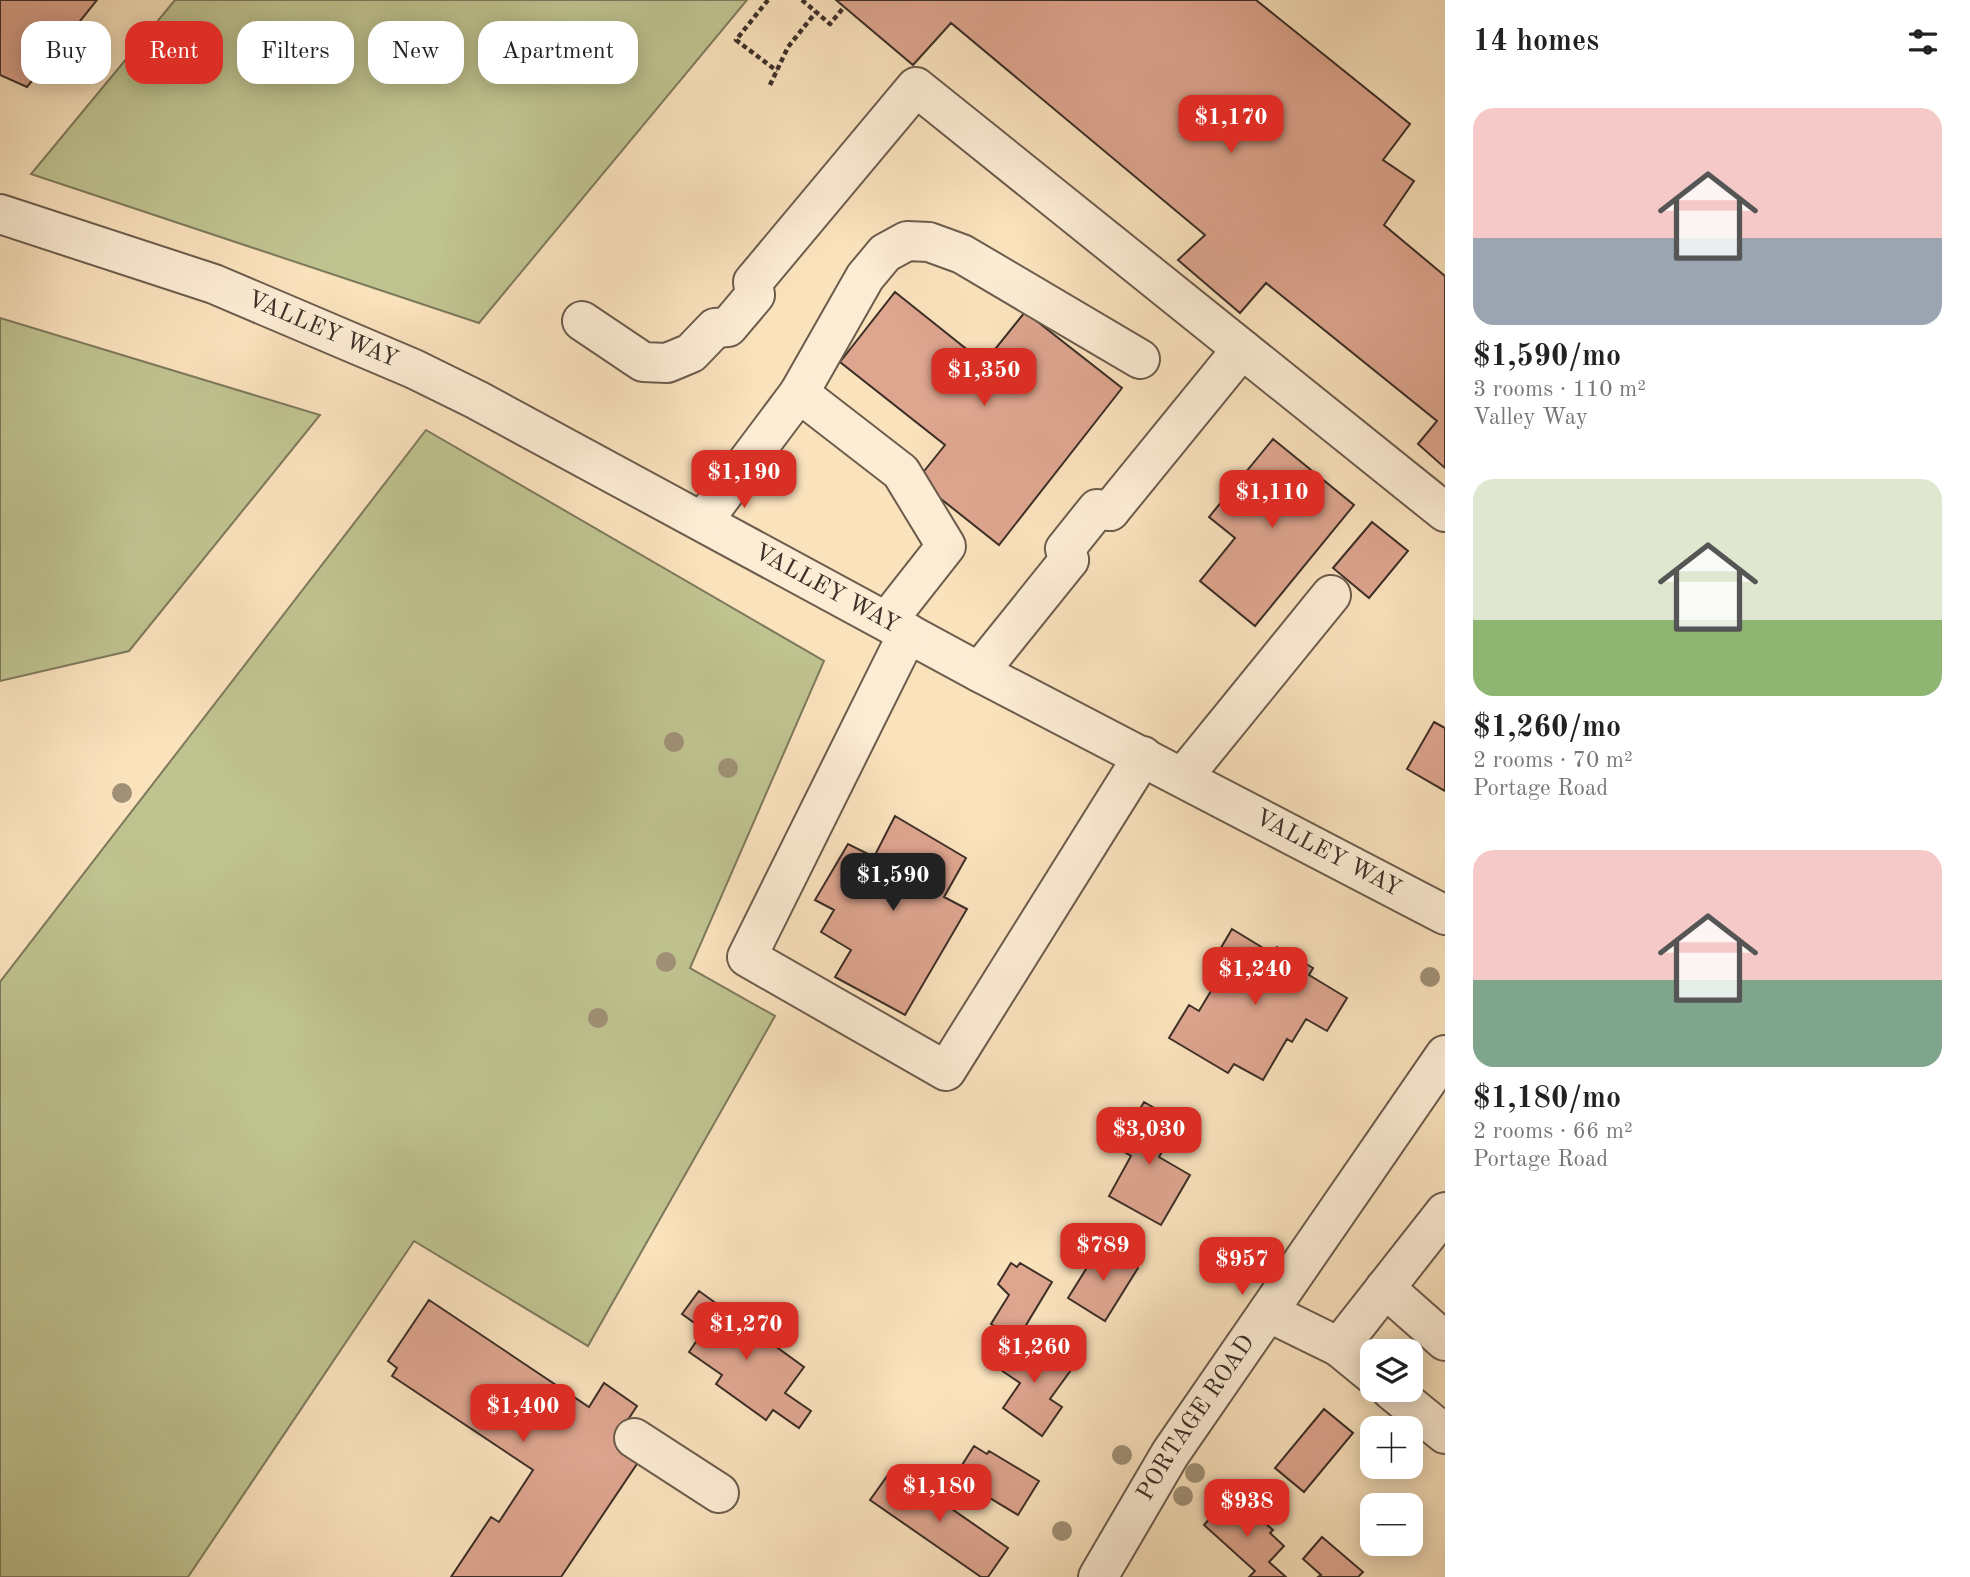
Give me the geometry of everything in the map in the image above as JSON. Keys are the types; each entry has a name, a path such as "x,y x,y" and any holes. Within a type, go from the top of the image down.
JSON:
{"street":[{"path":"582,321 643,362 667,363 691,354 715,328 728,327 743,310 755,295 754,282 916,87 1445,512"},
{"name":"VALLEY WAY","path":"0,214 214,284 414,369 505,414 979,672 1445,915"},
{"path":"703,521 799,393 864,277 885,253 907,241 929,242 962,254 1140,359"},
{"path":"979,672 1069,560 1065,549 1097,509 1110,511 1242,349"},
{"path":"799,393 901,472 946,546 898,627 747,957 946,1071 1143,756"},
{"path":"1183,777 1331,596"},
{"name":"PORTAGE ROAD","path":"1098,1577 1170,1454 1445,1055"},
{"path":"1339,1347 1445,1212"},
{"path":"1385,1288 1445,1341"},
{"path":"1268,1312 1339,1347 1360,1364"},
{"path":"1406,1402 1445,1434"},
{"path":"634,1438 719,1493"}],"path":[{"path":"768,0 736,40 777,71"},
{"path":"802,0 830,23 844,7"},
{"path":"770,85 788,47 816,12"}],"green space":[{"path":"175,0 747,0 479,323 31,174 105,84 111,84 111,77 125,60 125,84 223,84 223,21 158,21"},
{"path":"0,318 320,415 129,651 0,681"},
{"path":"426,430 824,661 690,968 775,1016 588,1346 414,1241 188,1577 0,1577 0,982"}],"building":[{"path":"0,0 97,0 80,21 21,21 21,84 29,84 27,87 0,75"},
{"path":"836,0 1256,0 1410,124 1383,160 1414,181 1384,225 1445,276 1445,468 1418,444 1437,421 1266,283 1240,313 1178,260 1205,235 951,23 913,65"},
{"path":"895,292 984,363 1025,312 1122,388 999,545 917,480 945,445 840,362"},
{"path":"1273,439 1354,505 1255,626 1200,581 1235,538 1209,517"},
{"path":"1372,522 1408,551 1369,598 1333,568"},
{"path":"1434,722 1445,728 1445,791 1407,769"},
{"path":"895,816 966,858 944,897 967,909 905,1015 835,977 851,950 821,932 834,910 815,900 848,844 874,857"},
{"path":"1232,929 1273,954 1277,947 1313,968 1309,975 1347,998 1327,1031 1306,1019 1292,1042 1287,1039 1263,1080 1234,1064 1228,1073 1169,1038 1189,1005 1199,1011 1217,981 1212,979 1219,968 1212,963"},
{"path":"1144,1102 1179,1122 1159,1157 1190,1175 1161,1225 1109,1196 1131,1156 1117,1148"},
{"path":"1101,1245 1138,1268 1105,1321 1068,1298"},
{"path":"1011,1263 1017,1267 1020,1263 1052,1282 1017,1340 991,1324 1009,1295 998,1284"},
{"path":"699,1291 804,1367 785,1393 811,1411 799,1428 773,1410 766,1420 716,1384 722,1375 689,1352 704,1330 682,1314"},
{"path":"429,1300 589,1407 604,1383 637,1406 618,1435 645,1452 561,1577 451,1577 491,1517 499,1522 533,1470 392,1376 397,1368 388,1361"},
{"path":"1018,1338 1029,1345 1031,1342 1071,1370 1050,1399 1062,1407 1042,1436 1003,1408 1020,1383 998,1368"},
{"path":"1324,1409 1353,1433 1304,1492 1275,1468"},
{"path":"974,1446 987,1454 989,1451 1039,1481 1018,1515 970,1486 973,1483 957,1473"},
{"path":"893,1468 1008,1548 988,1577 981,1577 870,1500"},
{"path":"1227,1499 1250,1518 1254,1513 1273,1530 1270,1533 1284,1546 1269,1562 1286,1577 1249,1577 1255,1571 1204,1525"},
{"path":"1322,1537 1363,1572 1358,1577 1318,1577 1321,1575 1303,1559"}]}
